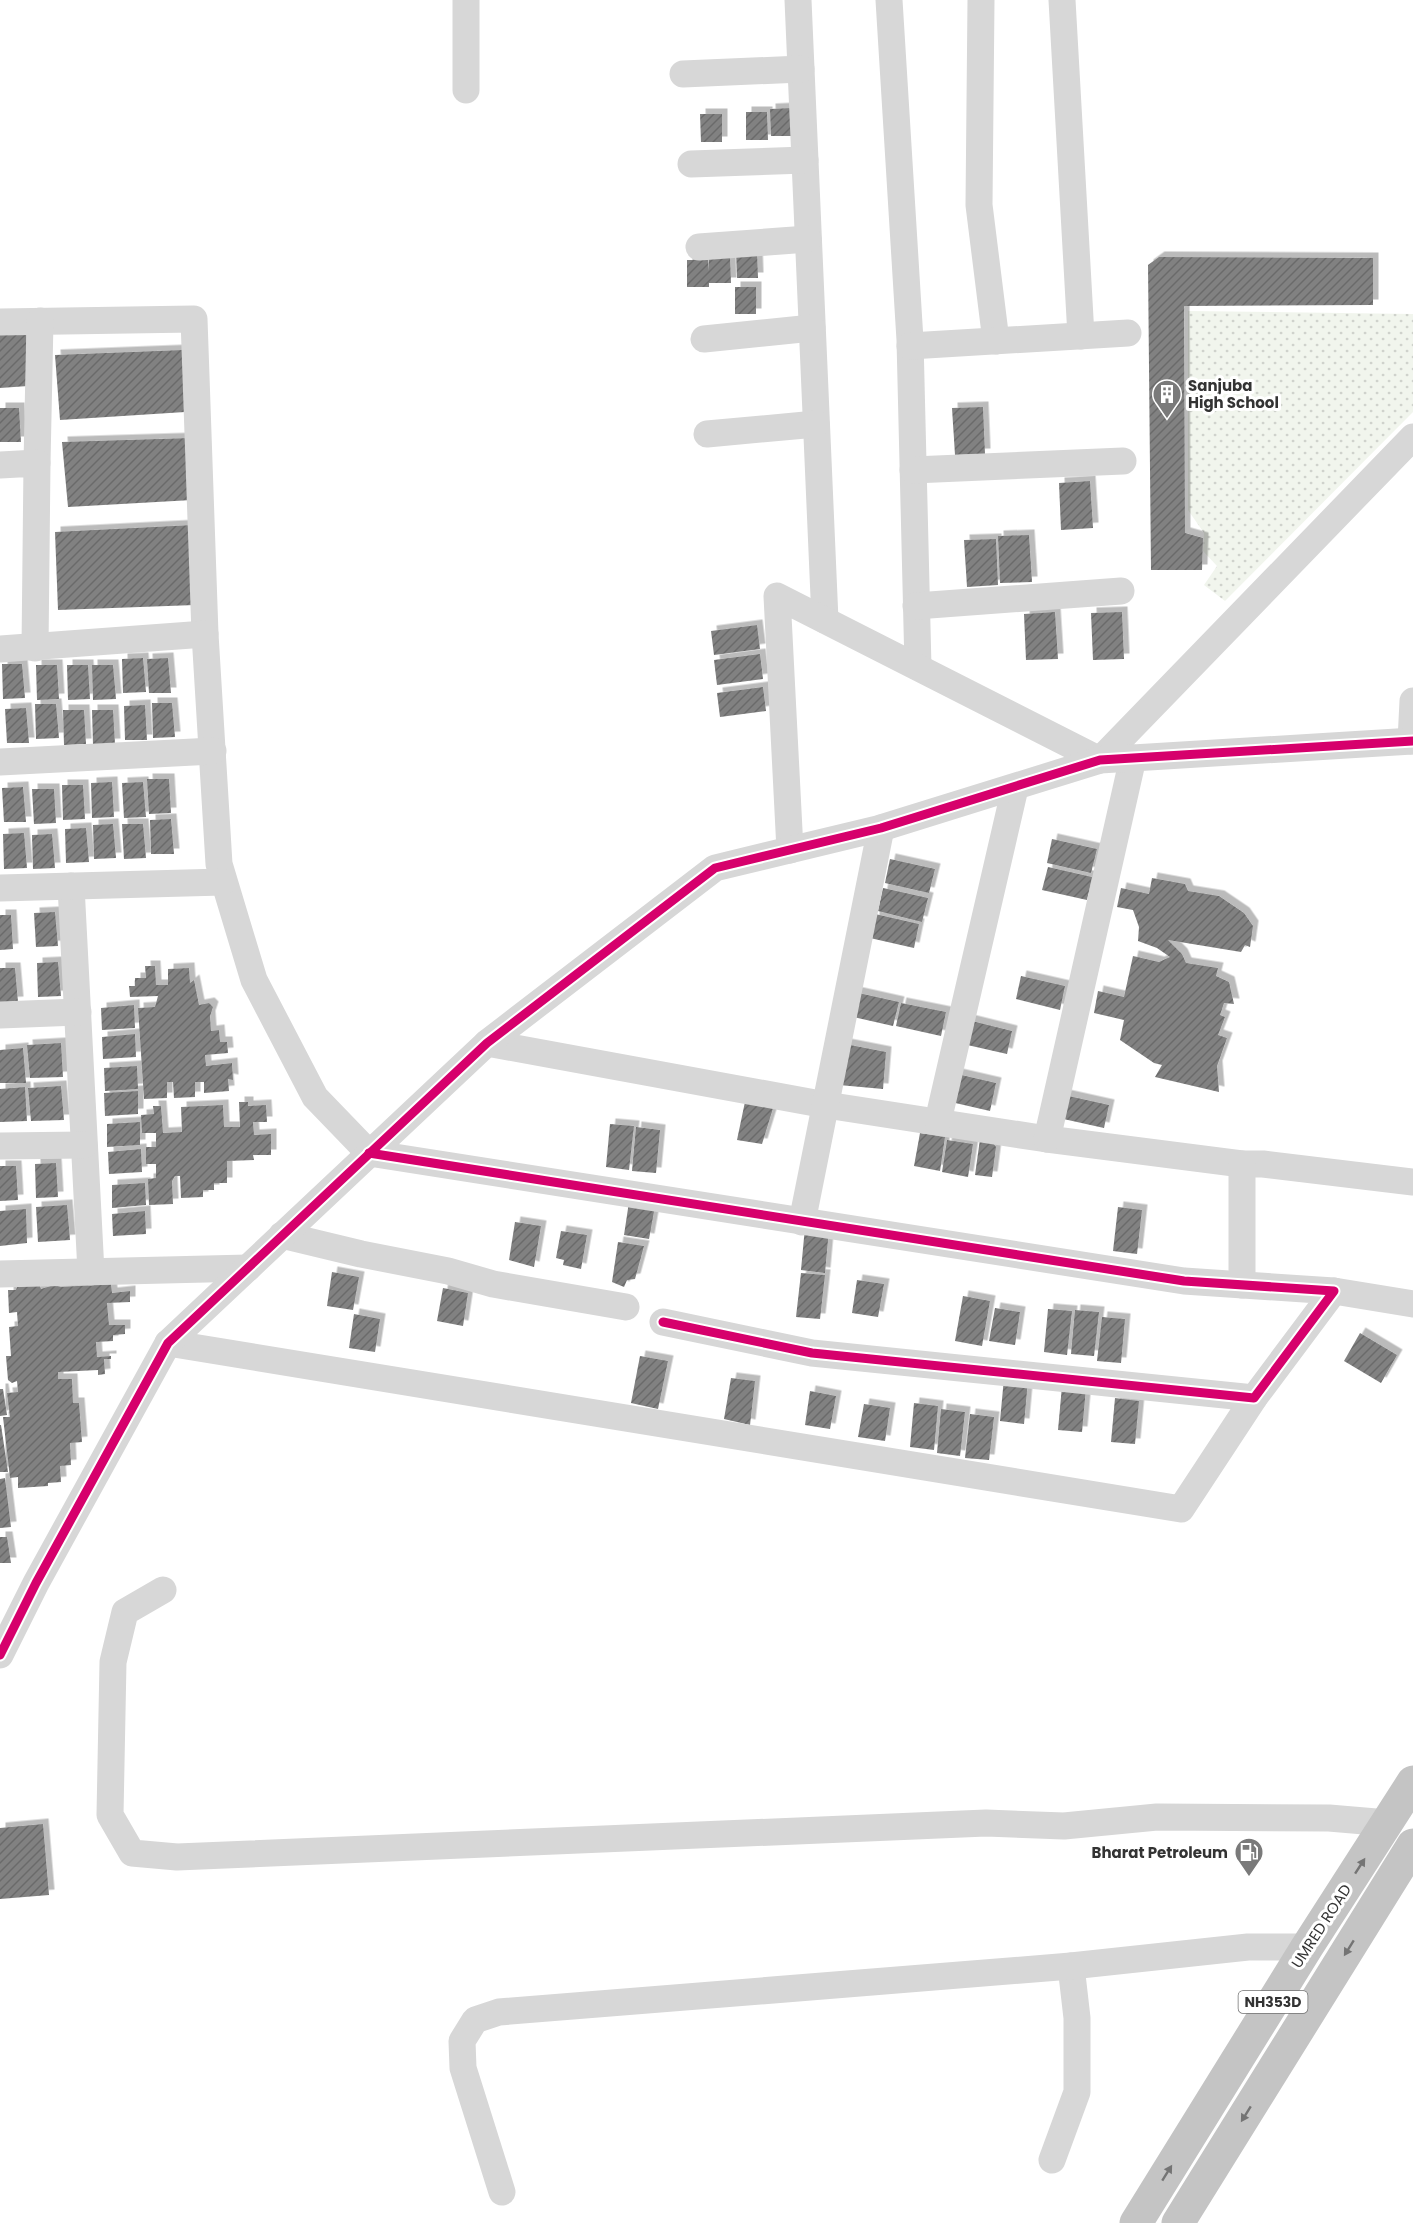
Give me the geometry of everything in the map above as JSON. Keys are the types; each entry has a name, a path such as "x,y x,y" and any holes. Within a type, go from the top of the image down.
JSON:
{"highway":[{"name":"UMRED ROAD","path":"1136,2223 1307,1947 1413,1782"},
{"name":"NH353D","path":"1178,2223 1413,1845"}],"street":[{"path":"466,0 466,90"},
{"path":"798,0 825,620"},
{"path":"888,0 910,346 918,667"},
{"path":"981,0 980,205 996,341"},
{"path":"1062,0 1081,336"},
{"path":"683,74 801,69"},
{"path":"691,164 805,160"},
{"path":"699,247 808,239"},
{"path":"0,322 194,319 205,634 219,864 254,980 315,1097 369,1153 1184,1281 1334,1291 1413,1304"},
{"path":"36,648 40,321"},
{"path":"704,339 813,328"},
{"path":"910,346 1128,333"},
{"path":"707,434 816,424"},
{"path":"1100,760 1413,437"},
{"path":"913,470 1123,460"},
{"path":"0,465 37,464"},
{"path":"916,606 1121,591"},
{"path":"790,850 777,596 1100,760"},
{"path":"0,649 205,634"},
{"path":"0,1655 36,1583 168,1343 487,1043 715,868 881,828 1100,760 1412,741 1413,701"},
{"path":"0,762 213,751"},
{"path":"1047,1139 1133,758"},
{"path":"939,1121 1015,788"},
{"path":"802,1222 881,828"},
{"path":"0,888 223,882"},
{"path":"71,886 91,1272"},
{"path":"0,1014 78,1012"},
{"path":"487,1043 826,1105 1047,1139 1242,1164 1263,1164 1413,1182"},
{"path":"0,1146 84,1145"},
{"path":"1242,1164 1242,1285"},
{"path":"282,1235 361,1254 448,1271 493,1284 627,1307"},
{"path":"0,1274 248,1268"},
{"path":"168,1343 1181,1509 1254,1398 1334,1291"},
{"path":"663,1322 812,1353 1254,1398"},
{"path":"163,1590 124,1612 113,1662 110,1815 132,1853 177,1857 986,1823 1064,1826 1158,1817 1329,1818 1388,1823"},
{"path":"502,2192 463,2068 462,2041 475,2020 499,2012 1071,1966 1248,1947 1307,1947"},
{"path":"1052,2160 1077,2092 1077,2018 1071,1966"}],"shaded area":[{"path":"1188,311 1413,314 1413,412 1225,601 1204,585 1217,566 1203,551 1204,533 1188,510"}],"building":[{"path":"791,108 791,136 771,136 770,109"},
{"path":"746,112 767,112 768,140 746,140"},
{"path":"700,114 722,114 722,142 701,142"},
{"path":"736,251 757,251 758,278 737,278"},
{"path":"709,255 730,255 731,283 709,283 709,287 687,287 687,260 708,260 709,271"},
{"name":"Sanjuba High School","path":"1159,257 1373,258 1373,305 1184,306 1185,533 1203,538 1202,570 1151,570 1148,265"},
{"path":"735,287 756,287 756,314 735,314"},
{"path":"26,325 28,386 0,388 0,326"},
{"path":"183,350 185,412 60,420 55,355"},
{"path":"983,407 985,454 955,455 952,408"},
{"path":"0,408 19,408 21,442 0,442"},
{"path":"191,438 192,500 68,507 62,442"},
{"path":"1090,481 1093,528 1061,530 1059,483"},
{"path":"193,525 195,605 58,610 55,532"},
{"path":"1029,535 1032,582 1000,583 998,536"},
{"path":"996,539 998,585 967,587 964,540"},
{"path":"1055,612 1058,659 1026,660 1024,614"},
{"path":"1122,612 1124,659 1093,660 1091,613"},
{"path":"757,625 760,649 714,655 711,631"},
{"path":"760,654 763,679 717,685 714,660"},
{"path":"143,658 146,692 123,693 122,659"},
{"path":"168,658 171,693 149,693 147,659"},
{"path":"2,664 22,664 25,698 3,699"},
{"path":"36,665 57,665 59,699 37,700"},
{"path":"67,665 88,665 90,699 68,700"},
{"path":"92,665 113,665 116,699 93,700"},
{"path":"763,687 766,711 720,717 717,693"},
{"path":"152,703 172,703 175,737 153,738"},
{"path":"35,704 56,704 59,738 36,739"},
{"path":"145,705 147,740 125,740 124,706"},
{"path":"26,708 29,743 7,743 5,709"},
{"path":"63,710 84,710 86,744 64,745"},
{"path":"92,710 113,710 115,744 93,745"},
{"path":"147,779 169,779 171,813 149,814"},
{"path":"112,782 114,817 92,818 91,783"},
{"path":"143,782 146,817 124,818 122,783"},
{"path":"62,785 83,785 85,819 63,820"},
{"path":"23,787 26,822 4,822 2,788"},
{"path":"32,789 54,789 56,823 34,824"},
{"path":"171,819 174,854 151,854 150,820"},
{"path":"113,824 116,858 94,859 93,825"},
{"path":"122,824 143,824 146,858 124,859"},
{"path":"86,828 89,862 66,863 65,829"},
{"path":"24,833 27,868 4,869 3,834"},
{"path":"52,834 55,868 33,869 32,835"},
{"path":"1052,839 1097,849 1091,873 1047,863"},
{"path":"890,859 935,869 929,893 885,883"},
{"path":"1048,867 1092,877 1087,900 1042,890"},
{"path":"1152,878 1185,884 1188,891 1219,896 1244,913 1253,926 1250,947 1245,945 1241,952 1168,940 1182,954 1186,963 1218,968 1216,976 1229,982 1234,1004 1224,1003 1220,1015 1225,1017 1218,1035 1227,1038 1217,1066 1219,1092 1155,1077 1162,1065 1154,1063 1120,1040 1124,1020 1094,1013 1098,991 1124,997 1133,956 1159,962 1170,957 1157,948 1138,941 1139,927 1133,910 1117,907 1121,888 1149,894"},
{"path":"883,888 928,898 922,922 878,911"},
{"path":"55,912 58,946 36,947 34,913"},
{"path":"875,914 919,924 914,948 870,938"},
{"path":"0,915 11,915 13,949 0,950"},
{"path":"58,962 61,996 38,997 37,963"},
{"path":"145,966 155,966 156,985 168,985 168,969 189,968 190,983 194,980 199,1005 209,1003 213,1007 210,1016 211,1031 219,1030 220,1042 227,1042 228,1053 205,1055 206,1066 232,1063 233,1080 228,1079 229,1091 204,1093 204,1082 195,1082 195,1097 174,1098 173,1082 167,1082 167,1098 144,1099 138,1008 155,1007 158,996 130,997 129,986 135,986 135,978 146,978"},
{"path":"0,968 15,968 18,1002 0,1003"},
{"path":"1021,976 1065,986 1060,1010 1016,999"},
{"path":"854,992 899,1002 893,1026 849,1016"},
{"path":"901,1003 946,1012 941,1036 896,1026"},
{"path":"134,1005 135,1028 102,1030 101,1008"},
{"path":"968,1020 1012,1031 1007,1054 963,1044"},
{"path":"135,1034 136,1057 103,1059 102,1037"},
{"path":"61,1043 63,1077 30,1078 27,1045"},
{"path":"845,1044 886,1052 883,1089 839,1085"},
{"path":"23,1048 26,1083 0,1083 0,1050"},
{"path":"137,1066 138,1089 105,1091 104,1068"},
{"path":"957,1074 996,1083 990,1111 951,1102"},
{"path":"61,1086 64,1120 31,1121 28,1088"},
{"path":"25,1087 27,1121 0,1122 0,1089"},
{"path":"138,1091 138,1114 105,1116 104,1093"},
{"path":"1064,1095 1109,1105 1104,1128 1059,1118"},
{"path":"746,1097 774,1105 762,1144 737,1140"},
{"path":"239,1102 248,1102 248,1106 266,1105 267,1122 253,1122 254,1135 271,1134 271,1155 253,1155 254,1160 227,1161 227,1183 214,1183 214,1190 203,1190 203,1197 181,1198 180,1176 175,1176 172,1181 173,1204 149,1205 148,1179 156,1178 156,1164 146,1164 146,1147 156,1147 156,1133 142,1133 141,1115 154,1114 153,1106 161,1106 163,1133 182,1132 181,1107 223,1105 224,1127 240,1127"},
{"path":"140,1122 140,1145 107,1147 107,1124"},
{"path":"610,1124 634,1126 629,1170 606,1167"},
{"path":"636,1127 660,1130 656,1173 632,1171"},
{"path":"920,1133 945,1137 940,1171 914,1166"},
{"path":"980,1139 991,1140 996,1147 992,1177 975,1175"},
{"path":"947,1140 973,1144 968,1177 942,1172"},
{"path":"141,1149 142,1172 109,1174 108,1152"},
{"path":"56,1163 58,1197 36,1198 35,1164"},
{"path":"0,1166 16,1166 18,1200 0,1201"},
{"path":"145,1183 146,1205 112,1208 112,1185"},
{"path":"629,1202 655,1206 649,1239 624,1235"},
{"path":"67,1205 70,1240 38,1242 36,1207"},
{"path":"1118,1207 1142,1210 1137,1254 1113,1251"},
{"path":"26,1209 27,1243 0,1246 0,1211"},
{"path":"145,1211 146,1234 113,1236 112,1214"},
{"path":"515,1222 541,1226 534,1267 509,1260"},
{"path":"805,1227 829,1229 825,1273 801,1270"},
{"path":"561,1231 587,1235 581,1269 563,1265 564,1260 556,1258"},
{"path":"618,1242 644,1246 635,1279 627,1280 624,1287 612,1282"},
{"path":"332,1272 359,1277 353,1310 327,1306"},
{"path":"801,1273 825,1275 820,1319 796,1317"},
{"path":"857,1280 884,1284 878,1317 852,1313"},
{"path":"19,1281 38,1281 41,1289 54,1285 61,1287 111,1284 112,1293 130,1291 130,1302 107,1303 109,1325 125,1325 125,1334 113,1335 113,1341 96,1342 97,1357 111,1356 111,1359 104,1359 105,1374 98,1375 98,1370 58,1372 58,1379 72,1379 73,1403 79,1403 82,1442 70,1443 71,1465 60,1466 61,1482 48,1483 48,1486 18,1488 18,1477 10,1478 3,1417 10,1417 7,1393 18,1392 17,1381 12,1383 8,1380 6,1356 11,1356 9,1327 18,1326 17,1312 9,1313 8,1290 16,1290"},
{"path":"443,1288 468,1293 463,1326 437,1321"},
{"path":"963,1296 990,1301 982,1346 955,1341"},
{"path":"995,1308 1020,1312 1015,1345 989,1341"},
{"path":"1048,1309 1072,1311 1067,1355 1044,1352"},
{"path":"1075,1310 1099,1312 1094,1356 1071,1354"},
{"path":"354,1314 380,1319 375,1352 349,1348"},
{"path":"1102,1317 1125,1319 1121,1363 1097,1361"},
{"path":"1360,1333 1397,1355 1381,1383 1344,1361"},
{"path":"640,1356 668,1361 658,1409 631,1403"},
{"path":"731,1378 755,1381 750,1425 724,1419"},
{"path":"1004,1378 1028,1380 1024,1424 1000,1421"},
{"path":"1062,1386 1086,1388 1082,1432 1058,1430"},
{"path":"0,1389 3,1389 7,1415 0,1416"},
{"path":"810,1391 836,1396 830,1429 805,1425"},
{"path":"1115,1398 1139,1401 1135,1444 1111,1442"},
{"path":"914,1403 938,1406 934,1450 910,1447"},
{"path":"864,1404 890,1408 885,1441 858,1437"},
{"path":"941,1409 965,1412 960,1456 937,1453"},
{"path":"970,1414 994,1417 989,1460 965,1458"},
{"path":"1,1425 8,1472 0,1472"},
{"path":"5,1478 11,1527 0,1528 0,1479"},
{"path":"0,1537 7,1537 11,1563 0,1563"},
{"path":"43,1824 49,1895 0,1899 0,1828"}],"cycle path":[{"path":"0,1655 36,1583 168,1343 487,1043 715,868 881,828 1100,760 1413,741"},
{"path":"369,1153 1184,1281 1334,1291 1254,1398 812,1353 663,1322"}],"place":[{"name":"Sanjuba High School","path":"1167,420"},
{"name":"Bharat Petroleum","path":"1249,1878"}]}
